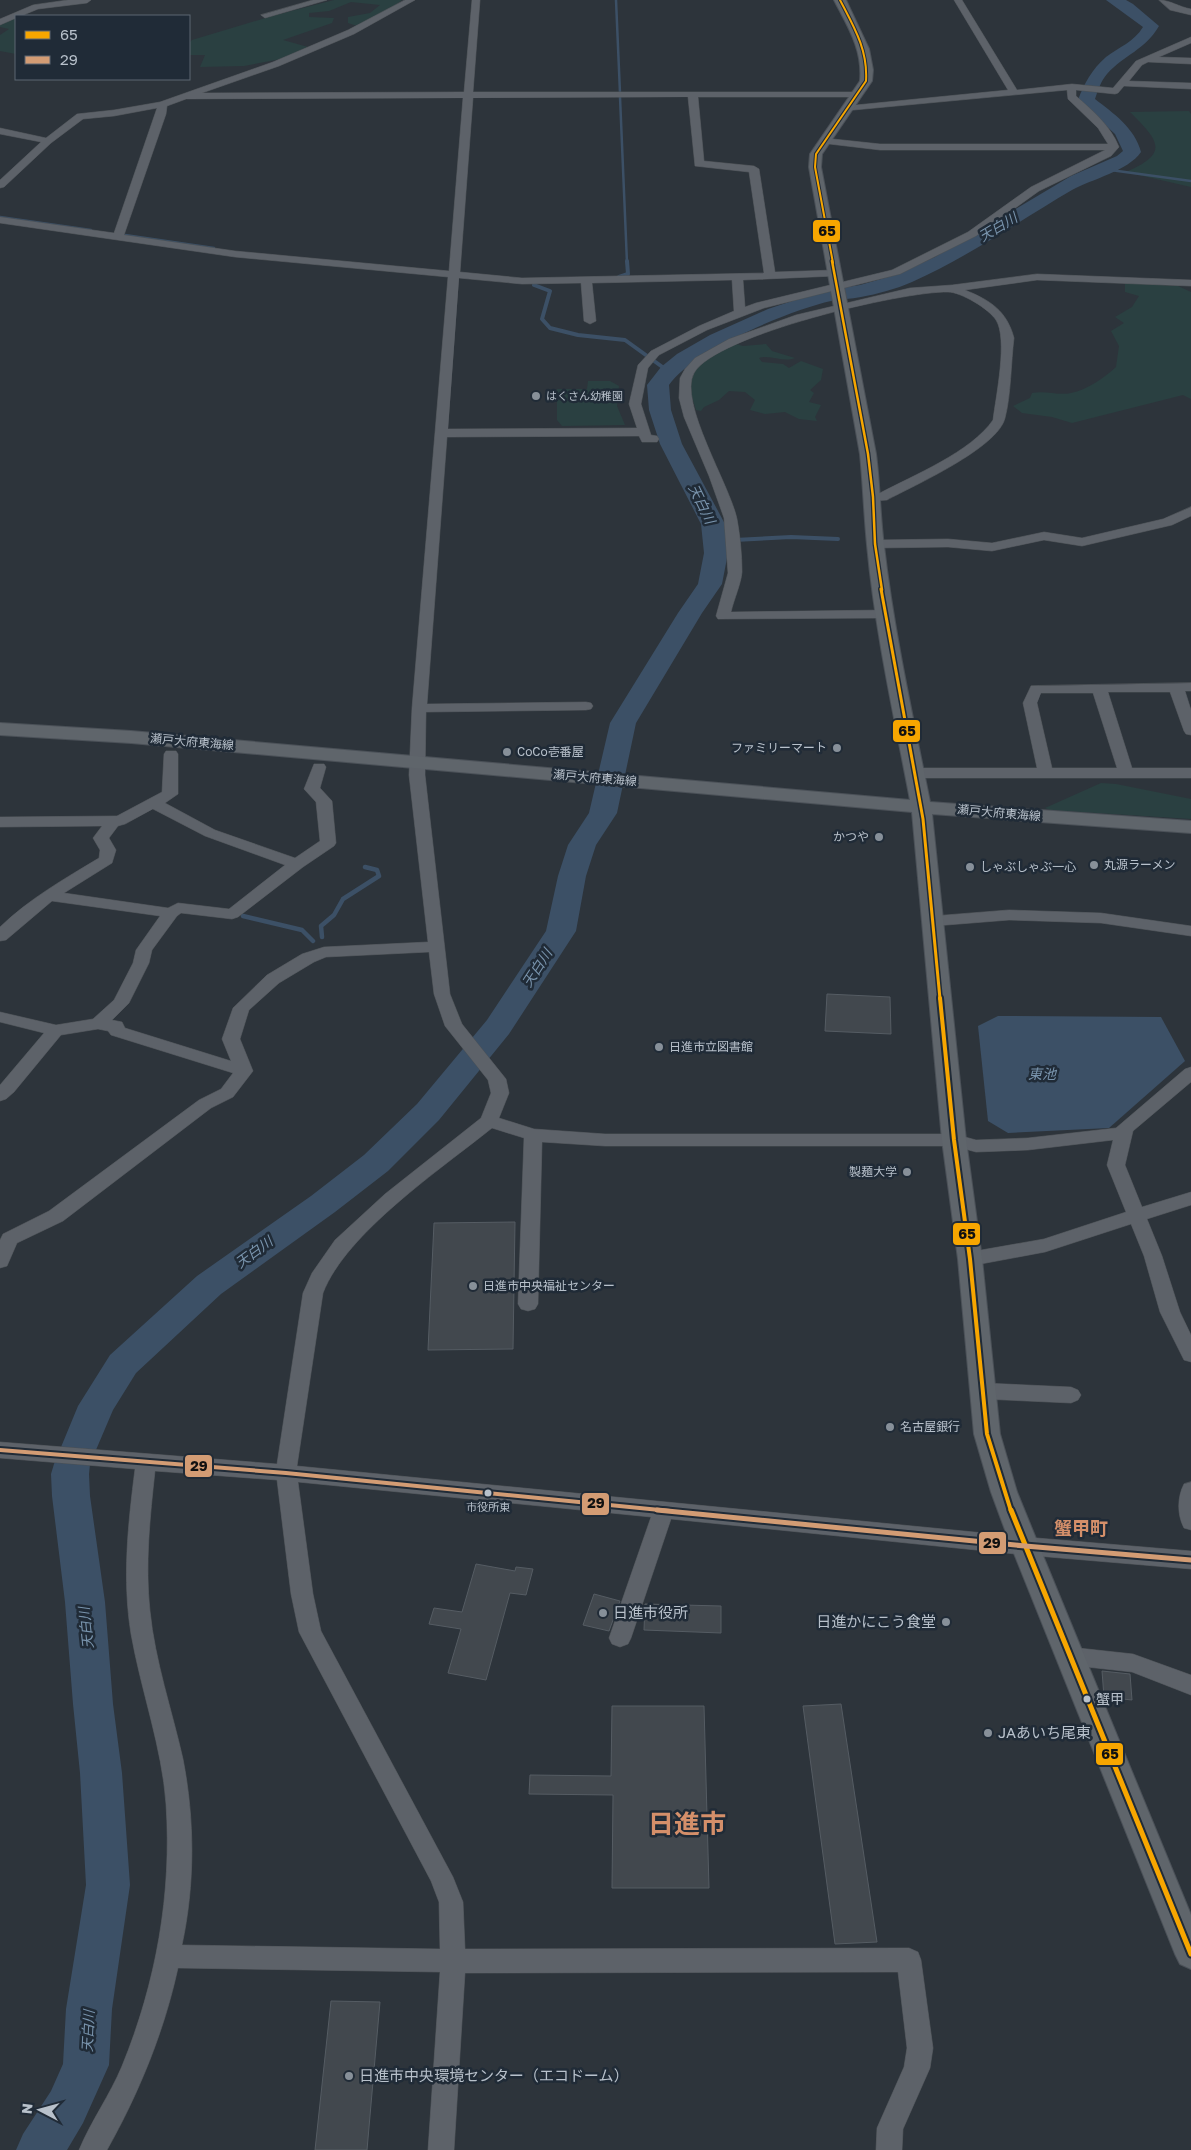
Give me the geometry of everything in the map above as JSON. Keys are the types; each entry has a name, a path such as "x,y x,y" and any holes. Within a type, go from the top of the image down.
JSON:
{"main road":[{"path":"840,0 866,53 868,66 866,80 816,154 816,167 868,454 873,497 875,544 884,614 922,813 954,1140 970,1259 987,1434 1004,1492 1025,1546 1191,1954"},
{"name":"瀬戸大府東海線","path":"0,729 131,737 573,783 922,813 1074,832 1191,839"},
{"name":"瀬戸大府東海線","path":"0,742 319,767 417,768"},
{"name":"瀬戸大府東海線","path":"922,813 1191,826"}],"street":[{"path":"17,15 41,5 87,0"},
{"path":"265,15 323,0"},
{"path":"0,185 48,141 80,116 114,113 162,104 284,61 365,25 411,0"},
{"path":"441,2150 453,1961 451,1902 441,1877 310,1632 302,1594 286,1473 313,1293 318,1278 342,1245 392,1199 489,1120 500,1093 497,1079 454,1026 442,994 417,768 419,708 440,433 476,0"},
{"path":"958,0 1014,94"},
{"path":"1163,0 1173,8 1191,12"},
{"path":"0,22 15,16"},
{"path":"1118,87 1135,66 1143,60 1191,40"},
{"path":"1143,60 1191,61"},
{"path":"846,109 1072,88 1191,86"},
{"path":"1072,88 1071,97 1102,126 1111,137 1114,148"},
{"path":"693,94 699,164 754,169 770,276"},
{"path":"182,96 856,94"},
{"path":"118,236 161,114 162,104"},
{"path":"0,132 48,141"},
{"path":"824,141 880,147 1114,148"},
{"path":"884,614 723,616 735,573 730,518 725,500 690,417 684,387 689,371 706,354 748,335 796,318 838,292 918,262 972,234 1035,189 1099,159 1114,148"},
{"path":"0,220 235,254 522,281 770,276 838,292"},
{"path":"737,277 740,313"},
{"path":"440,433 649,435 635,404 642,367 655,353 687,335 776,300 838,292 894,294 1037,278 1191,283"},
{"path":"586,280 590,320"},
{"path":"873,497 882,497 955,459 991,432 999,420 1008,338 1007,325 991,307 952,288"},
{"path":"875,544 948,543 992,547 1044,536 1082,542 1167,522 1191,511"},
{"path":"1046,773 1030,702 1036,689 1184,687 1191,731"},
{"path":"1099,688 1126,773"},
{"path":"419,708 586,706"},
{"path":"0,822 120,821 170,794 171,754"},
{"path":"98,1024 121,1003 140,963 144,950 170,913 178,908 232,914 297,864 328,843 324,801 312,788 319,767"},
{"path":"915,773 1191,773"},
{"path":"153,803 210,833 297,864"},
{"path":"0,936 12,924 49,896 106,860 108,850 101,838 114,822"},
{"path":"49,896 170,913"},
{"path":"934,921 1009,915 1101,918 1191,931"},
{"path":"244,1071 231,1039 240,1008 273,979 308,958 324,952 437,947"},
{"path":"0,1017 56,1030 98,1024 116,1026 117,1031 244,1071"},
{"path":"0,1095 56,1030"},
{"path":"0,1261 10,1239 56,1216 205,1104 227,1093 244,1071"},
{"path":"1191,1073 1126,1128 1116,1165 1153,1256 1170,1312 1191,1355"},
{"path":"489,1120 533,1135 605,1140 954,1140 976,1146 1028,1144 1124,1133"},
{"path":"528,1304 533,1135"},
{"path":"970,1259 1044,1245 1191,1198"},
{"path":"983,1390 1071,1395"},
{"path":"1,1450 286,1473 1025,1546 1191,1560"},
{"path":"92,2150 105,2129 139,2059 153,2016 167,1956 178,1887 180,1843 177,1801 166,1739 142,1632 138,1600 138,1542 146,1463"},
{"path":"1191,1490 1189,1499 1191,1522"},
{"path":"620,1638 664,1510"},
{"path":"1069,1656 1133,1663 1191,1685"},
{"path":"167,1956 453,1961 908,1960 920,2048 917,2068 890,2128 889,2150"}],"green space":[{"path":"334,0 402,0 393,7 357,26 348,23 348,17 370,13 380,5 351,2 329,11 309,13 309,17 334,18 332,23 283,40 308,47 281,59 244,66 200,67 205,55 190,55 190,42 192,40"},
{"path":"15,17 15,54 0,51 0,35 9,29 0,27 0,24"},
{"path":"1189,111 1191,114 1191,187 1126,172 1149,159 1154,152 1155,146 1148,131 1130,112"},
{"path":"1125,283 1178,286 1191,292 1191,399 1183,395 1072,423 1052,417 1022,413 1013,406 1030,398 1032,393 1066,394 1083,389 1101,379 1116,367 1119,346 1111,331 1124,323 1115,317 1132,307 1139,296 1125,292"},
{"path":"732,343 743,346 766,344 772,351 795,358 786,360 768,357 759,358 762,362 783,364 789,368 801,361 823,369 821,380 810,390 814,393 809,402 821,405 815,417 817,421 799,419 785,412 765,414 750,410 755,400 745,392 729,391 719,400 704,407 701,411 696,410 689,388 696,365"},
{"path":"588,381 610,381 619,386 617,406 625,425 562,426 557,420 557,389 587,389"},
{"path":"1101,783 1116,784 1191,799 1191,819 1050,810 1045,808"}],"water":[{"name":"東池","path":"998,1016 1161,1017 1185,1061 1109,1128 1008,1133 988,1121 978,1026"}],"building":[{"path":"827,994 890,997 891,1034 825,1031"},
{"name":"日進市中央福祉センター","path":"515,1222 513,1349 428,1350 434,1223"},
{"path":"476,1564 515,1571 516,1567 533,1569 526,1595 510,1593 486,1680 448,1673 461,1629 429,1624 434,1608 462,1612"},
{"name":"日進市役所","path":"594,1594 620,1601 609,1631 583,1625"},
{"path":"645,1604 721,1606 721,1633 644,1630"},
{"path":"1102,1671 1130,1674 1132,1700 1104,1697"},
{"path":"841,1704 877,1942 835,1944 803,1706"},
{"path":"612,1706 704,1706 709,1888 612,1888 613,1795 529,1794 530,1775 611,1776"},
{"name":"日進市中央環境センター（エコドーム）","path":"331,2001 380,2002 367,2150 315,2150"}],"waterway":[{"path":"616,0 620,93"},
{"name":"天白川","path":"40,2150 67,2107 86,2065 89,2009 108,1885 101,1773 93,1704 85,1602 71,1496 70,1474 72,1464 96,1406 123,1364 171,1318 209,1285 323,1204 376,1163 428,1112 498,1027 561,931 572,876 582,845 603,813 623,723 690,613 710,584 716,553 713,524 671,444 660,410 658,385 668,371 684,358 717,339 775,313 829,295 862,291 902,279 942,261 1077,180 1123,160 1132,152 1126,138 1114,123 1086,100 1094,82 1102,71 1111,61 1136,45 1151,26 1128,7 1114,0"},
{"path":"620,97 627,263"},
{"path":"1103,169 1191,181"},
{"path":"0,217 91,230"},
{"path":"125,235 214,248"},
{"path":"619,277 628,274 627,261"},
{"path":"534,285 550,291 542,319 550,328 578,335 625,340 668,371"},
{"path":"715,541 791,537 838,539"},
{"path":"322,937 321,926 334,915 343,899 379,876 377,870 365,867"},
{"path":"243,916 302,930 313,941"}],"transit line":[{"name":"65","path":"840,0 860,39 866,59 866,81 816,154 815,167 868,454 873,497 875,544 885,614 923,819 954,1140 970,1259 987,1434 1004,1492 1025,1546 1191,1954"},
{"name":"29","path":"0,1450 286,1473 1025,1546 1191,1560"}],"place":[{"name":"はくさん幼稚園","path":"536,396"},
{"name":"ファミリーマート","path":"837,748"},
{"name":"CoCo壱番屋","path":"507,752"},
{"name":"かつや","path":"879,837"},
{"name":"丸源ラーメン","path":"1094,865"},
{"name":"しゃぶしゃぶ一心","path":"970,867"},
{"name":"日進市立図書館","path":"659,1047"},
{"name":"製麺大学","path":"907,1172"},
{"name":"日進市中央福祉センター","path":"473,1286"},
{"name":"名古屋銀行","path":"890,1427"},
{"name":"市役所東","path":"488,1493"},
{"name":"日進市役所","path":"603,1613"},
{"name":"日進かにこう食堂","path":"946,1622"},
{"name":"蟹甲","path":"1087,1699"},
{"name":"JAあいち尾東","path":"988,1733"},
{"name":"日進市中央環境センター（エコドーム）","path":"349,2076"}],"district":[{"name":"蟹甲町","path":"1081,1529"},
{"name":"日進市","path":"687,1824"}]}
